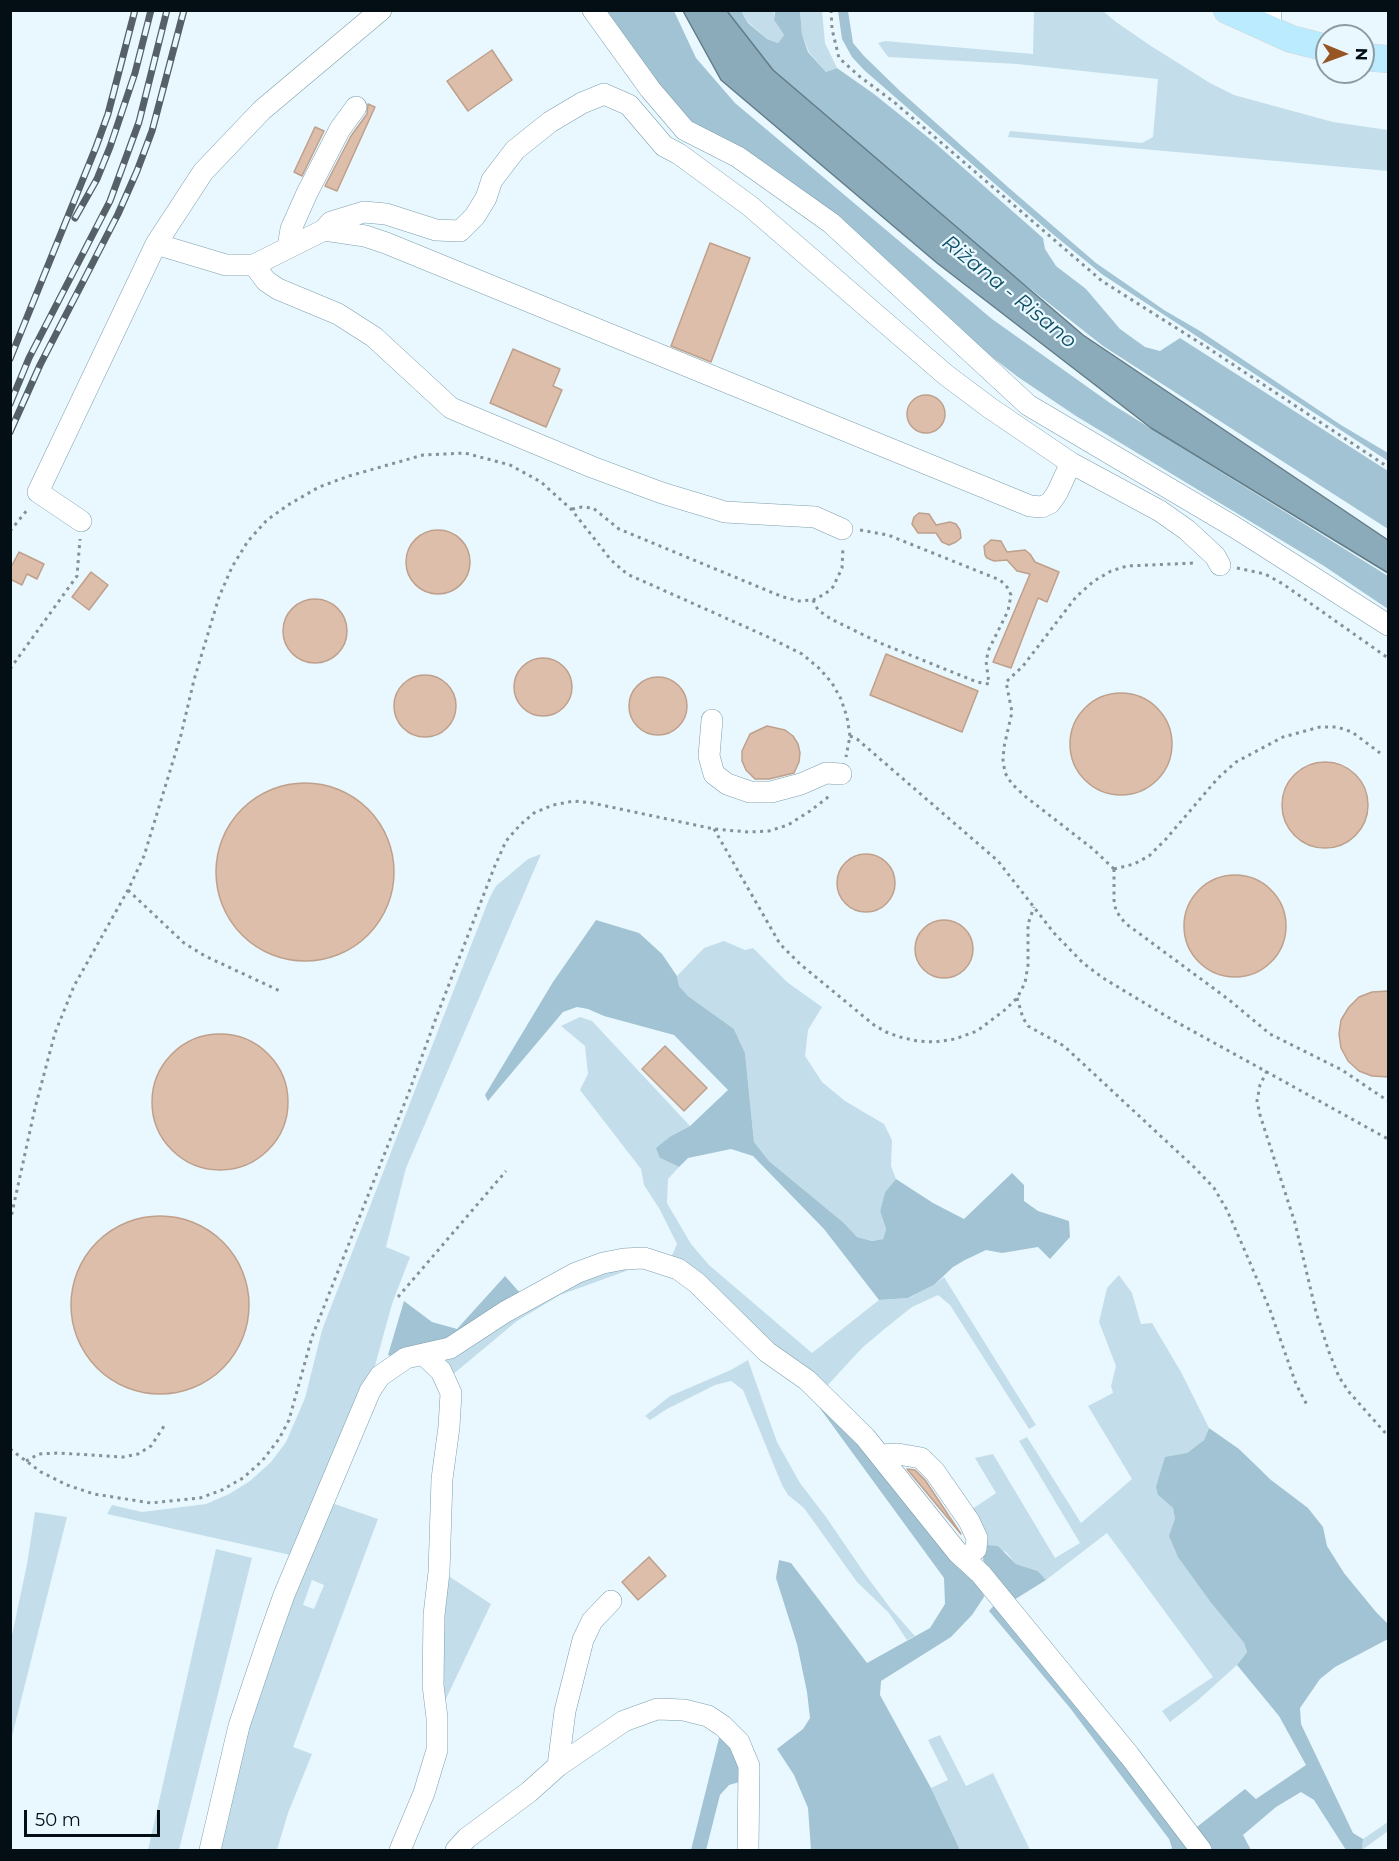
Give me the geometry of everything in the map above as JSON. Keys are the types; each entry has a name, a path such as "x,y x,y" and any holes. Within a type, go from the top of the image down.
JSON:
{"main road":[{"path":"1227,10 1266,19 1291,39 1315,45"}],"street":[{"path":"81,521 38,492 156,244 203,172 262,110 381,10"},
{"path":"593,10 650,89 686,130 738,157 831,223 1028,405 1236,528 1389,625"},
{"path":"156,244 226,265 255,265 302,231 364,212 386,214 436,230 460,231 475,216 486,198 492,180 515,150 550,122 582,103 604,94 629,105 664,146 679,154 750,206 946,375 1071,463 1169,518 1215,556 1211,564"},
{"path":"302,231 340,129 356,107"},
{"path":"302,231 365,236 386,243 1030,506 1042,507 1050,503 1071,463"},
{"path":"255,265 266,281 278,289 338,314 374,337 451,408 592,467 725,513 815,517 842,529"},
{"path":"712,720 709,756 714,774 727,784 750,792 771,792 801,784 826,773 840,774"},
{"path":"210,1851 239,1726 264,1651 284,1595 370,1390 381,1376 406,1358 450,1348 514,1307 576,1274 603,1263 644,1258 678,1269 697,1283 767,1352 807,1380 865,1437 937,1528 981,1574 1129,1755 1201,1851"},
{"path":"400,1851 424,1793 437,1750 437,1718 433,1685 434,1615 439,1572 442,1479 451,1393 441,1371 423,1354"},
{"path":"880,1455 898,1454 921,1458 935,1472 969,1521 977,1538 976,1549 965,1559"},
{"path":"558,1766 565,1711 583,1640 592,1621 611,1600"},
{"path":"456,1851 467,1838 529,1792 558,1766 624,1721 657,1709 684,1710 708,1716 723,1726 739,1742 749,1766 748,1851"}],"path":[{"path":"831,10 832,29 839,58 894,102 1102,281 1389,467"},
{"path":"10,1222 37,1097 55,1033 74,986 128,890 144,856 168,780 194,680 219,597 232,567 248,541 267,520 319,488 423,455 447,453 465,453 510,465 542,482 571,509 611,560 627,574 802,654 832,683 841,699 850,736 857,739 985,849 1012,878 1054,933 1083,963 1102,978 1171,1019 1389,1139"},
{"path":"10,531 25,514 38,492"},
{"path":"571,509 593,508 619,529 783,597 799,601 813,600 825,594 838,578 843,557 842,529 888,535 1000,580 1011,595 1008,611 989,649 986,661 989,684 935,666 870,638 831,619 818,610 813,600"},
{"path":"10,669 77,576 81,521"},
{"path":"1389,658 1283,584 1265,574 1211,564 1176,562 1127,566 1111,571 1094,581 1076,597 1023,666 1006,682 1012,712 1003,760 1005,773 1012,784 1093,849 1114,869 1116,911 1125,923 1228,999 1270,1034 1342,1070 1389,1101"},
{"path":"1114,869 1134,864 1149,856 1218,778 1236,762 1283,737 1320,727 1337,727 1352,732 1380,753"},
{"path":"10,1449 58,1480 85,1491 122,1500 151,1503 178,1502 211,1494 243,1478 262,1461 279,1439 289,1420 312,1337 494,868 506,841 534,813 553,805 574,801 592,802 714,828 780,944 800,964 874,1025 886,1032 917,1041 935,1042 955,1039 976,1031 993,1021 1017,998 1025,983 1028,965 1028,924 1034,907"},
{"path":"128,890 184,943 205,956 280,991"},
{"path":"1017,998 1028,1026 1064,1046 1214,1188 1227,1210 1248,1258 1270,1310 1296,1384 1307,1406"},
{"path":"1267,1071 1260,1085 1257,1101 1260,1115 1295,1223 1316,1312 1329,1353 1339,1377 1349,1392 1389,1436"},
{"path":"1384,1097 1389,1096"},
{"path":"398,1298 506,1171"},
{"path":"26,1461 39,1454 123,1457 138,1454 151,1446 166,1424"}],"shaded area":[{"path":"603,11 674,11 696,58 735,103 992,319 1110,403 1388,576 1388,609 1324,566 1076,416 1018,377 690,126"},
{"path":"727,11 741,11 748,23 767,39 778,43 784,35 774,20 775,12 800,11 802,34 808,52 826,72 837,68 874,94 935,143 1043,238 1045,249 1056,266 1086,289 1120,329 1145,347 1160,351 1180,338 1388,471 1388,529 1103,346 846,143 752,50"},
{"path":"741,11 774,11 774,20 784,35 778,43 767,39 748,22"},
{"path":"800,11 822,11 825,43 837,68 826,72 809,52 802,34"},
{"path":"838,11 848,11 853,43 864,56 900,91 1096,263 1164,310 1388,453 1388,461 1103,275 1049,231 864,70 852,57 842,39"},
{"path":"1034,11 1103,11 1151,46 1210,83 1234,95 1333,122 1388,130 1388,171 1008,137 1010,131 1142,143 1153,137 1158,79 1017,64 888,57 878,43 885,41 1033,54"},
{"path":"541,854 406,1168 386,1247 410,1257 392,1304 373,1373 295,1556 107,1514 112,1505 142,1512 206,1504 250,1481 271,1462 286,1442 305,1398 322,1330 489,899 496,886 528,859"},
{"path":"596,920 639,933 662,954 677,976 679,986 688,996 734,1029 745,1053 754,1142 769,1161 844,1223 857,1237 872,1241 883,1239 886,1229 880,1211 885,1192 896,1179 933,1203 964,1219 1012,1173 1024,1185 1024,1201 1038,1211 1069,1221 1070,1237 1050,1259 1038,1247 1002,1253 986,1250 953,1267 934,1285 908,1298 879,1300 824,1229 753,1156 731,1149 688,1158 679,1167 660,1158 656,1148 671,1136 690,1126 728,1090 674,1035 604,1016 588,1009 577,1007 563,1012 488,1101 485,1095 553,982"},
{"path":"724,941 745,950 753,948 787,982 822,1007 808,1030 805,1056 822,1082 845,1101 884,1124 892,1140 891,1166 896,1179 885,1192 880,1211 886,1229 883,1239 872,1241 857,1237 844,1223 769,1161 754,1142 745,1053 734,1029 688,996 679,986 677,976 704,948"},
{"path":"580,1017 592,1021 690,1126 671,1136 660,1158 679,1167 668,1179 667,1203 691,1244 709,1265 812,1353 879,1300 909,1298 944,1277 1036,1425 1029,1429 950,1305 938,1295 912,1307 882,1331 862,1348 826,1387 670,1260 677,1244 659,1208 644,1185 641,1169 580,1090 588,1074 585,1046 561,1026"},
{"path":"635,1263 626,1271 560,1295 517,1321 451,1376 436,1359 559,1287"},
{"path":"1119,1275 1132,1293 1141,1324 1152,1323 1181,1372 1209,1428 1204,1440 1187,1453 1158,1495 1173,1508 1175,1519 1212,1604 1244,1643 1247,1652 1237,1665 1170,1722 1162,1711 1213,1677 1107,1533 1046,1580 1038,1571 1016,1564 1006,1552 985,1545 968,1512 996,1493 975,1458 993,1454 1055,1558 1080,1543 1019,1441 1027,1437 1081,1523 1132,1479 1088,1406 1113,1393 1111,1386 1116,1366 1099,1322 1107,1288"},
{"path":"505,1276 521,1294 455,1340 393,1357 388,1355 404,1301 432,1322 457,1329"},
{"path":"748,1360 777,1442 800,1483 891,1609 915,1636 907,1640 889,1613 857,1582 804,1508 788,1495 743,1390 731,1381 715,1385 650,1420 645,1416 670,1396 731,1370"},
{"path":"817,1396 982,1585 984,1597 972,1615 951,1637 881,1681 880,1695 931,1788 960,1850 811,1850 808,1808 794,1775 777,1749 803,1729 810,1718 797,1644 776,1578 779,1560 791,1563 867,1663 930,1628 945,1604 944,1578 819,1407"},
{"path":"1209,1428 1239,1449 1271,1480 1308,1508 1323,1527 1327,1546 1344,1573 1388,1624 1388,1639 1335,1667 1320,1679 1300,1708 1301,1724 1353,1833 1363,1839 1362,1850 1346,1850 1314,1800 1301,1792 1276,1807 1243,1835 1251,1850 1208,1850 1193,1830 1245,1789 1256,1799 1306,1765 1279,1716 1237,1665 1247,1652 1244,1643 1178,1557 1169,1536 1175,1519 1173,1508 1158,1495 1156,1487 1165,1457 1187,1453 1204,1440"},
{"path":"329,1502 378,1519 293,1747 312,1754 288,1813 277,1850 216,1850 252,1708","holes":["312,1580 324,1585 314,1609 303,1605"]},
{"path":"35,1512 67,1517 11,1740 11,1640"},
{"path":"985,1545 998,1546 1016,1564 1038,1571 1046,1580 1009,1603 983,1560"},
{"path":"216,1549 252,1558 179,1850 148,1850"},
{"path":"444,1573 491,1604 442,1707"},
{"path":"996,1603 1192,1845 1186,1850 1170,1850 1172,1848 1169,1839 1070,1708 989,1611"},
{"path":"721,1730 738,1750 743,1781 729,1785 720,1795 706,1850 691,1850"},
{"path":"940,1735 966,1786 993,1773 1030,1850 960,1850 931,1788 948,1780 928,1740"},
{"path":"1388,1822 1388,1831 1362,1850 1363,1839"}],"water":[{"name":"Rižana - Risano","path":"683,11 727,11 773,70 1083,335 1388,540 1388,573 1151,428 937,263 721,80"}],"building":[{"path":"492,50 512,80 468,111 447,81"},
{"path":"368,104 375,107 337,191 325,186 351,136 367,114"},
{"path":"315,127 324,131 302,176 294,172"},
{"path":"710,243 750,258 711,362 671,346"},
{"path":"513,349 560,369 553,386 562,390 546,427 490,403"},
{"path":"926,395 939,401 945,414 939,427 926,433 913,427 907,414 913,401"},
{"path":"919,513 929,514 936,525 950,522 956,524 961,538 949,545 942,542 936,533 918,533 912,524 914,517"},
{"path":"438,530 456,536 464,544 470,562 464,580 456,588 438,594 420,588 412,580 406,562 412,544 420,536"},
{"path":"991,540 1001,541 1007,552 1025,550 1035,562 1059,572 1047,602 1038,598 1011,668 993,662 1030,574 1017,571 1007,560 994,561 987,558 984,546"},
{"path":"19,552 44,564 37,579 27,574 22,585 10,579 10,569"},
{"path":"91,572 108,585 89,610 72,597"},
{"path":"315,599 333,605 341,613 347,631 341,649 333,657 315,663 297,657 289,649 283,631 289,613 297,605"},
{"path":"886,654 978,691 962,732 870,695"},
{"path":"543,658 554,660 567,671 572,687 570,698 559,711 543,716 532,714 519,703 514,687 516,676 527,663"},
{"path":"419,675 431,675 447,684 454,694 456,706 454,718 447,728 431,737 419,737 408,732 399,723 394,712 394,700 399,689 408,680"},
{"path":"658,677 669,679 682,690 687,706 685,717 674,730 658,735 647,733 634,722 629,706 631,695 642,682"},
{"path":"1121,693 1141,697 1157,708 1168,724 1172,744 1168,764 1157,780 1141,791 1121,795 1101,791 1085,780 1074,764 1070,744 1074,724 1085,708 1101,697"},
{"path":"767,726 785,730 793,736 798,744 799,762 794,773 769,779 755,779 746,770 742,761 742,751 750,734"},
{"path":"1325,762 1349,769 1361,781 1368,805 1361,829 1349,841 1325,848 1301,841 1289,829 1282,805 1289,781 1301,769"},
{"path":"305,783 339,790 368,809 387,838 394,872 387,906 368,935 339,954 305,961 271,954 242,935 223,906 216,872 223,838 242,809 271,790"},
{"path":"866,854 877,856 890,867 895,883 893,894 882,907 866,912 855,910 842,899 837,883 839,872 850,859"},
{"path":"1235,875 1255,879 1271,890 1282,906 1286,926 1282,946 1271,962 1255,973 1235,977 1215,973 1199,962 1188,946 1184,926 1188,906 1199,890 1215,879"},
{"path":"944,920 955,922 968,933 973,949 971,960 960,973 944,978 933,976 920,965 915,949 917,938 928,925"},
{"path":"1389,991 1389,1077 1372,1076 1359,1071 1348,1061 1341,1048 1339,1034 1341,1020 1359,997 1372,992"},
{"path":"220,1034 246,1039 258,1045 268,1054 277,1064 283,1076 288,1102 283,1128 277,1140 268,1150 258,1159 246,1165 220,1170 194,1165 182,1159 172,1150 163,1140 157,1128 152,1102 157,1076 163,1064 172,1054 182,1045 194,1039"},
{"path":"665,1046 707,1088 684,1111 642,1069"},
{"path":"160,1216 194,1223 223,1242 242,1271 249,1305 242,1339 223,1368 194,1387 160,1394 126,1387 97,1368 78,1339 71,1305 78,1271 97,1242 126,1223"},
{"path":"907,1469 915,1470 925,1480 961,1534"},
{"path":"649,1557 666,1576 638,1600 622,1582"}],"railway":[{"path":"10,359 108,114 135,10"},
{"path":"75,218 97,179 110,147 135,73 151,10"},
{"path":"10,404 29,358 110,201 139,122 167,10"},
{"path":"10,432 40,365 118,214 137,171 152,131 184,10"}]}
